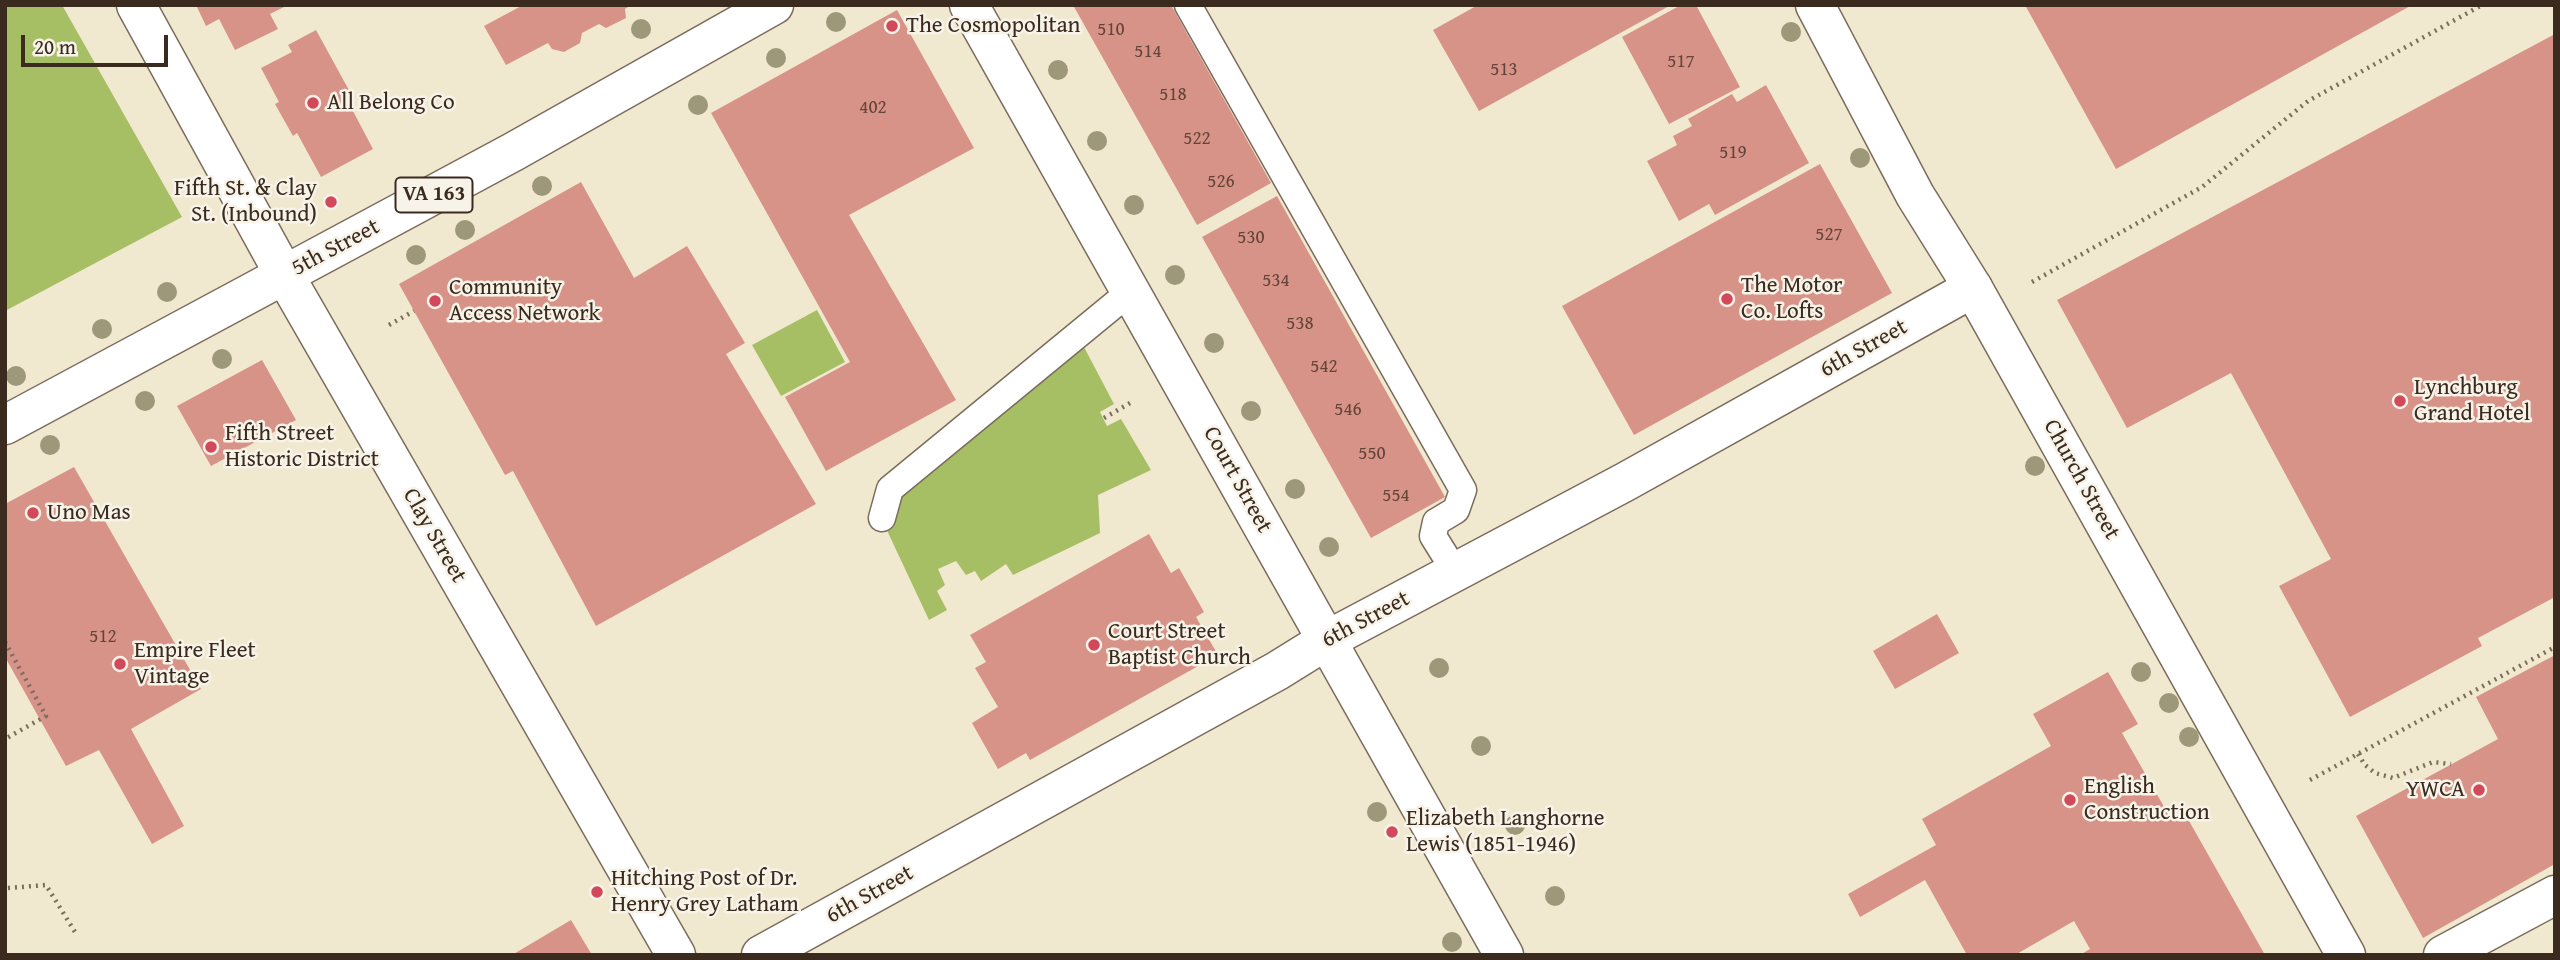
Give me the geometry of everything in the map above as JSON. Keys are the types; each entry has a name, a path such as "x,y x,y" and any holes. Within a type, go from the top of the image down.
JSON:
{"street":[{"name":"Clay Street","path":"136,5 285,276 676,955"},
{"name":"5th Street","path":"5,425 513,152 774,5"},
{"name":"Court Street","path":"969,5 1504,955"},
{"name":"Church Street","path":"1815,5 1915,195 1973,288 2346,955"},
{"name":"6th Street","path":"761,955 1252,685 1327,640 1625,482 1973,288"},
{"path":"2443,955 2555,895"}],"lane":[{"path":"1188,5 1463,490 1456,510 1436,522 1433,536 1456,573"},
{"path":"882,518 890,489 1131,291"}],"path":[{"path":"2032,282 2202,187 2308,101 2482,5"},
{"path":"389,325 414,312"},
{"path":"1104,418 1130,403"},
{"path":"5,642 46,716 5,739"},
{"path":"2310,780 2555,647"},
{"path":"2358,754 2375,774 2393,778 2433,762 2451,764"},
{"path":"8,888 46,885 75,932"}],"green space":[{"path":"5,5 62,5 182,217 5,311"},
{"path":"817,310 845,362 781,396 752,345"},
{"path":"1084,347 1114,404 1100,412 1107,426 1121,419 1151,470 1098,495 1100,533 1013,575 1006,564 981,581 975,571 966,575 956,561 938,569 945,585 937,591 947,610 929,620 876,507"}],"building":[{"path":"196,5 288,5 270,14 278,29 235,50 219,19 206,26"},
{"path":"523,5 631,5 625,9 626,18 606,28 599,24 582,33 580,43 564,52 552,49 548,43 506,65 484,26"},
{"path":"1073,5 1171,5 1271,183 1197,225"},
{"path":"1478,5 1671,5 1479,111 1433,30"},
{"path":"1681,5 1696,5 1740,87 1669,124 1622,37"},
{"path":"2025,5 2412,5 2116,169"},
{"path":"897,10 974,148 849,215 956,400 826,471 785,397 850,362 711,113"},
{"name":"All Belong Co","path":"316,30 350,92 344,94 373,149 321,177 297,133 293,136 275,104 279,102 261,68 292,52 288,45"},
{"name":"Lynchburg Grand Hotel","path":"2555,34 2555,597 2478,638 2482,646 2350,717 2279,586 2331,559 2231,373 2127,428 2057,300"},
{"path":"1766,85 1809,163 1715,215 1709,204 1679,221 1647,161 1677,145 1673,136 1692,126 1688,119 1732,94 1737,102"},
{"name":"The Motor Co. Lofts","path":"1820,164 1892,293 1634,435 1562,306"},
{"path":"581,182 634,278 687,246 745,343 726,354 816,504 596,626 513,471 505,475 399,284"},
{"path":"1277,196 1445,497 1371,538 1202,237"},
{"path":"262,360 296,420 211,466 177,406"},
{"path":"74,467 201,689 131,729 184,826 152,844 99,750 66,766 5,657 5,504"},
{"name":"Court Street Baptist Church","path":"1149,534 1171,573 1179,568 1204,612 1196,617 1218,655 1030,760 1026,753 998,769 972,723 998,707 975,668 986,662 970,635"},
{"path":"1937,614 1959,653 1895,689 1873,651"},
{"name":"YWCA","path":"2555,655 2555,864 2423,938 2356,816 2498,739 2476,697"},
{"path":"2108,672 2138,724 2122,733 2171,819 2184,812 2265,955 2080,955 2090,949 2074,921 2015,955 1967,955 1925,880 1860,917 1848,894 1936,845 1922,819 2051,746 2033,714"},
{"path":"571,920 592,955 512,955"}],"place":[{"name":"The Cosmopolitan","path":"892,26"},
{"name":"All Belong Co","path":"313,103"},
{"name":"Fifth St. & Clay St. (Inbound)","path":"331,202"},
{"name":"The Motor Co. Lofts","path":"1727,299"},
{"name":"Community Access Network","path":"435,301"},
{"name":"Lynchburg Grand Hotel","path":"2400,401"},
{"name":"Fifth Street Historic District","path":"211,447"},
{"name":"Uno Mas","path":"33,513"},
{"name":"Court Street Baptist Church","path":"1094,645"},
{"name":"Empire Fleet Vintage","path":"120,664"},
{"name":"YWCA","path":"2479,790"},
{"name":"English Construction","path":"2070,800"},
{"name":"Elizabeth Langhorne Lewis (1851-1946)","path":"1392,832"},
{"name":"Hitching Post of Dr. Henry Grey Latham","path":"597,892"}]}
